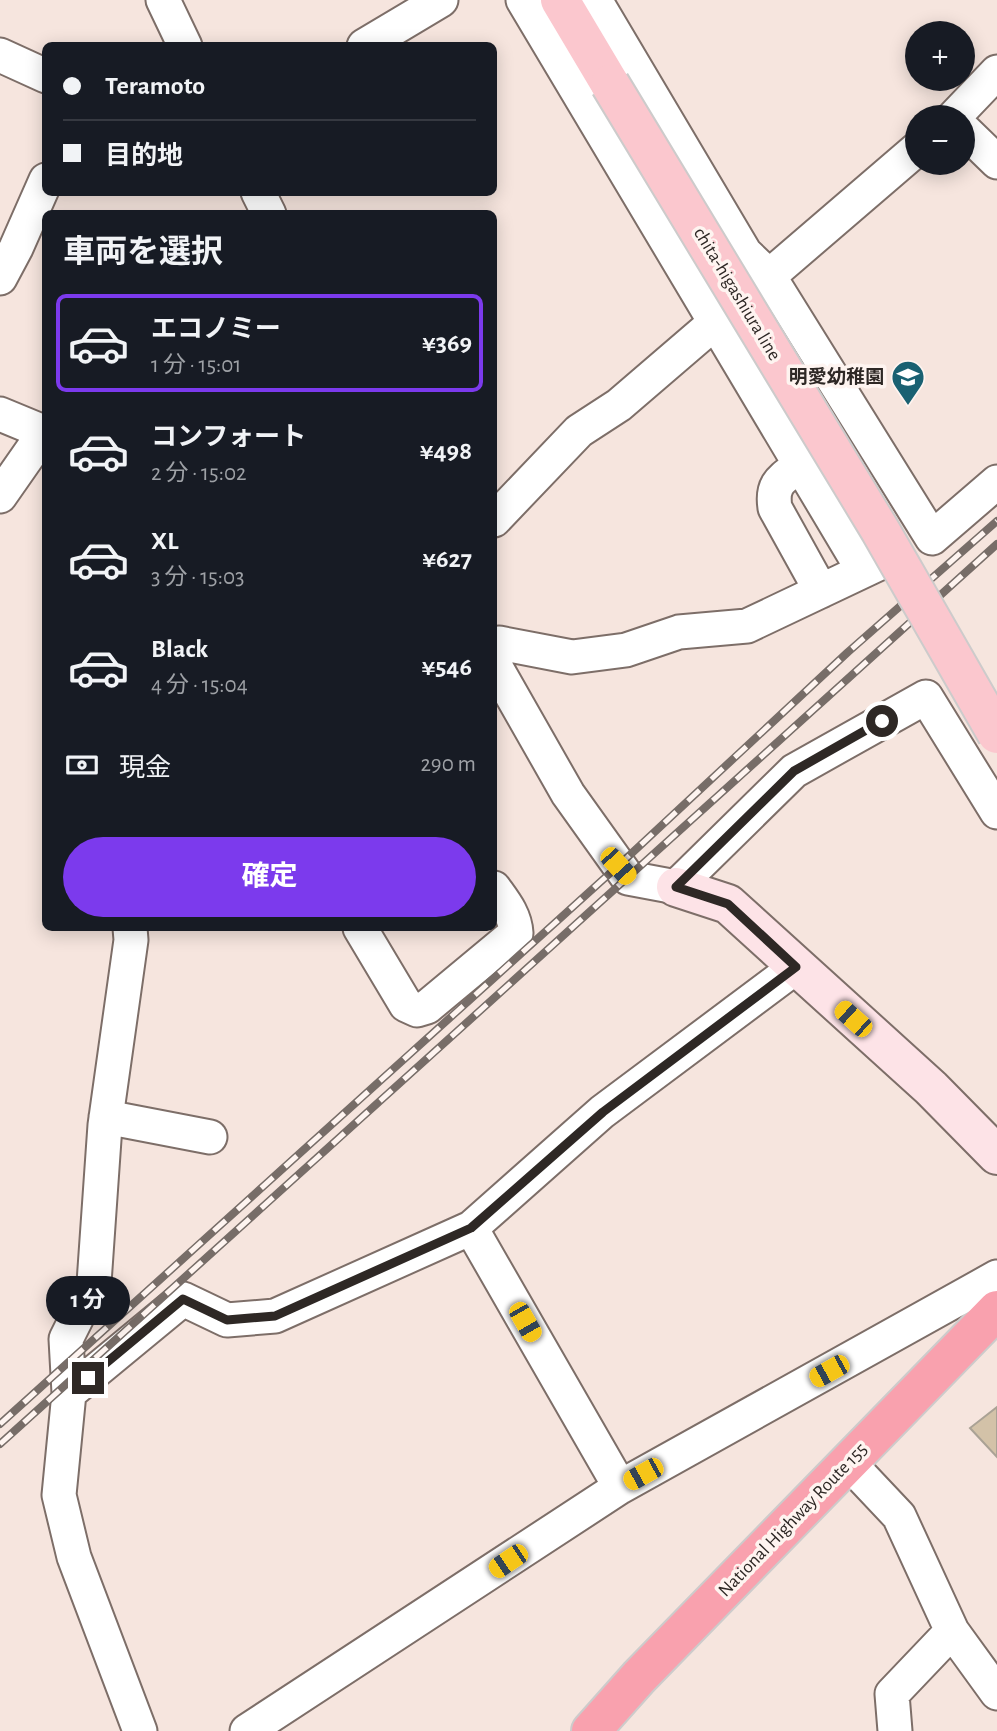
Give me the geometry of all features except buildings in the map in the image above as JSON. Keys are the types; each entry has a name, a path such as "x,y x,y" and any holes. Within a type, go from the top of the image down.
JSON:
{"highway":[{"name":"National Highway Route 155","path":"591,1731 639,1677 997,1310"}],"main road":[{"name":"chita-higashiura line","path":"560,0 880,530 997,734"},
{"path":"676,887 728,904 931,1088 997,1156"}],"street":[{"path":"163,0 184,42"},
{"path":"371,42 441,0"},
{"path":"523,0 863,570"},
{"path":"595,0 745,253 769,276 932,538"},
{"path":"0,55 42,74"},
{"path":"965,105 997,72"},
{"path":"975,141 997,162"},
{"path":"497,517 579,431 619,405 905,159"},
{"path":"0,278 42,189"},
{"path":"0,414 42,432"},
{"path":"0,496 42,437"},
{"path":"800,465 779,481 772,494 775,508 821,591"},
{"path":"497,643 572,657 626,650 679,632 747,626 932,538 997,482"},
{"path":"497,669 568,794 628,877 676,887 794,771 926,696 997,813"},
{"path":"362,931 407,1005 417,1010 427,1007 516,933 512,915 497,892"},
{"path":"130,931 106,1117 94,1283 66,1339 69,1393 59,1495 74,1557 140,1731"},
{"path":"69,1393 183,1299 227,1320 275,1316 471,1228 603,1112 796,967"},
{"path":"106,1117 210,1137"},
{"path":"471,1228 620,1487"},
{"path":"247,1731 620,1487 997,1277"},
{"path":"849,1463 899,1516 952,1631 997,1693"},
{"path":"895,1731 892,1694 952,1631"}],"railway":[{"path":"0,1424 618,866 848,652 997,521"},
{"path":"0,1444 997,544"}],"place":[{"name":"明愛幼稚園","path":"908,407"}],"route":[{"path":"88,1378 183,1299 227,1320 275,1316 471,1228 603,1112 796,967 728,904 676,887 794,771 882,721"}]}
